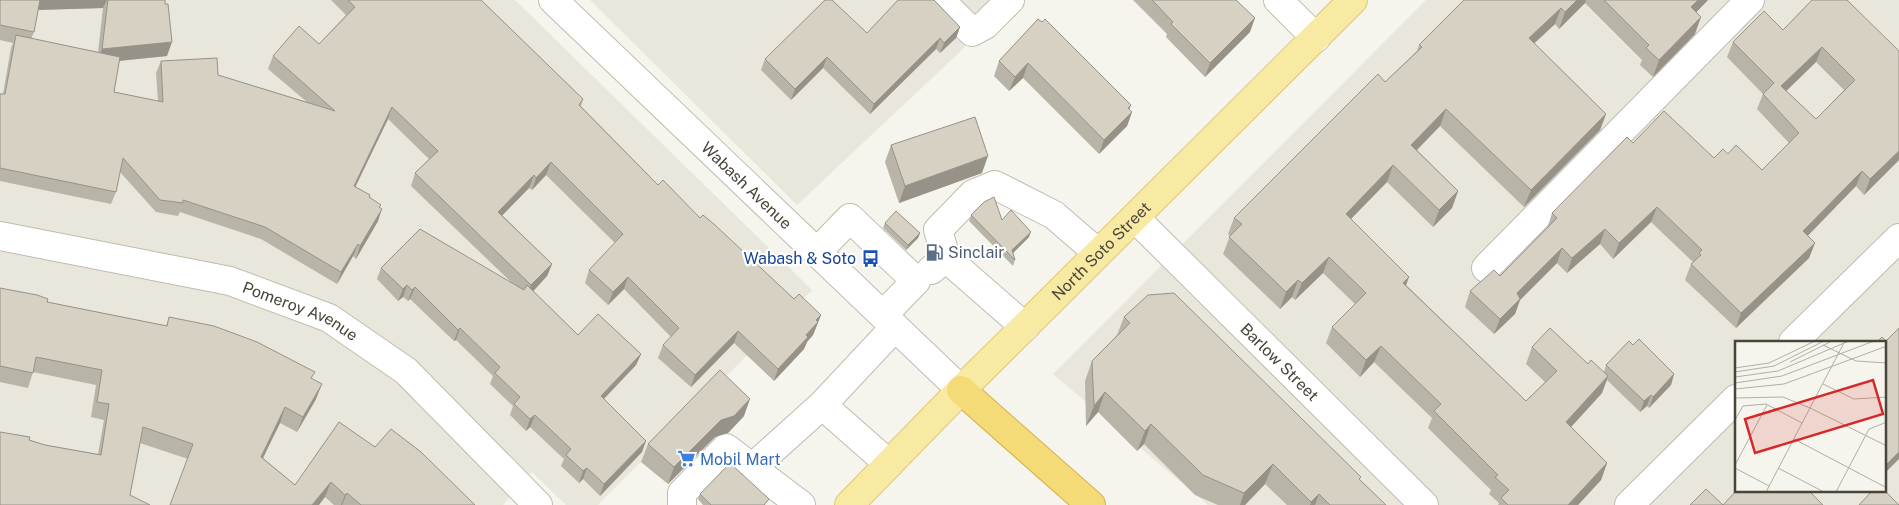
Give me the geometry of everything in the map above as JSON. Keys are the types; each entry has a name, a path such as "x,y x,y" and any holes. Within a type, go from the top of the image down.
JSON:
{"highway":[{"path":"961,390 1091,505"}],"main road":[{"name":"North Soto Street","path":"849,505 1098,253 1354,0"}],"street":[{"name":"Wabash Avenue","path":"553,0 961,390"},
{"path":"940,0 972,32 985,25 1010,0"},
{"path":"1278,0 1316,38"},
{"path":"1486,268 1750,0"},
{"path":"1025,327 946,258 938,230 973,194 995,185 1054,215 1098,253"},
{"path":"817,252 850,218 916,282"},
{"name":"Barlow Street","path":"1135,218 1424,505"},
{"name":"Pomeroy Avenue","path":"0,236 230,281 330,318 406,371 538,505"},
{"path":"1794,341 1899,238"},
{"path":"752,468 822,406 889,321 916,282 946,258"},
{"path":"1629,505 1735,400"},
{"path":"822,406 889,464"},
{"path":"682,505 682,493 726,448 801,505"}],"shaded area":[{"path":"0,0 515,0 812,290 598,505 566,505 532,472 503,505 0,505"},
{"path":"590,0 1015,0 797,205"},
{"path":"1426,0 1899,0 1899,505 1208,505 1053,374"}],"building":[{"path":"0,0 40,0 34,32 0,25"},
{"path":"108,0 165,0 165,4 168,4 172,42 102,49"},
{"path":"348,0 481,0 583,99 579,105 658,185 663,180 700,218 703,215 715,225 794,299 799,294 821,315 816,320 818,322 806,335 808,337 778,369 738,331 695,375 663,345 679,328 628,277 613,292 589,270 623,234 551,162 536,178 534,175 498,212 552,264 531,285 415,173 438,151 392,107 354,186 370,195 369,197 381,205 379,207 382,209 360,246 358,244 341,272 265,227 183,200 183,203 160,200 123,158 116,192 0,168 0,94 5,94 16,35 120,57 114,92 163,102 161,61 217,58 218,75 335,111 273,56 299,26 319,44 355,7"},
{"path":"825,0 832,0 867,33 898,0 934,0 960,27 944,43 940,38 874,104 827,57 795,89 765,59"},
{"path":"1152,0 1236,0 1255,18 1210,63 1171,24 1173,22"},
{"path":"1464,0 1577,0 1565,12 1561,8 1529,38 1606,114 1531,190 1446,109 1411,145 1458,191 1439,210 1393,165 1346,214 1409,277 1403,283 1526,401 1557,371 1532,347 1550,328 1588,364 1591,360 1608,376 1566,422 1607,463 1568,505 1508,505 1501,498 1509,490 1495,477 1498,475 1434,411 1441,404 1381,346 1366,360 1332,327 1366,293 1329,257 1302,283 1298,280 1286,292 1229,237 1242,224 1234,218 1378,74 1385,82 1422,47 1419,45"},
{"path":"1604,0 1698,0 1691,7 1701,17 1659,60 1646,48 1649,45"},
{"path":"1812,0 1847,0 1899,51 1899,151 1870,179 1862,171 1803,231 1815,243 1741,313 1691,264 1701,255 1699,253 1702,250 1657,207 1619,243 1605,229 1572,258 1562,248 1517,293 1520,299 1500,319 1470,291 1494,270 1500,276 1557,218 1552,213 1627,137 1633,143 1664,111 1714,158 1723,149 1728,154 1736,145 1762,170 1799,133 1763,94 1774,83 1733,42 1764,11 1783,30","holes":["1822,47 1855,80 1816,119 1781,86"]},
{"path":"1038,19 1042,22 1045,19 1131,105 1128,108 1132,112 1104,140 1028,63 1015,77 999,61"},
{"path":"975,117 988,156 905,186 891,145"},
{"path":"994,197 1002,220 1011,210 1031,232 1012,250 1015,260 971,215 984,202"},
{"path":"896,211 920,233 908,245 885,223"},
{"path":"420,229 524,290 527,285 578,335 598,314 641,354 601,396 646,441 604,484 587,468 583,471 566,455 571,449 535,415 530,419 514,404 520,397 495,373 500,367 460,328 458,330 415,287 412,290 407,285 403,289 381,268"},
{"path":"0,288 37,295 48,299 47,302 167,326 169,317 214,326 257,342 315,372 311,378 322,384 303,417 285,407 261,457 295,485 339,422 375,447 391,429 421,452 475,505 361,505 347,493 345,495 331,482 312,505 170,505 193,444 143,427 130,495 150,505 0,505 0,432 30,437 29,440 45,445 101,455 109,404 97,402 102,370 36,357 33,373 0,366"},
{"path":"1174,293 1361,477 1359,479 1386,505 1330,505 1319,494 1311,502 1273,464 1244,493 1203,475 1151,424 1145,431 1105,392 1094,406 1092,361 1130,323 1124,317 1148,295"},
{"path":"1899,328 1899,452 1886,465 1886,341"},
{"path":"1882,337 1886,341 1878,341"},
{"path":"1639,339 1674,374 1653,397 1651,395 1644,401 1606,365 1629,341 1633,345"},
{"path":"720,370 750,399 734,416 721,420 674,467 648,444"},
{"path":"730,463 769,499 764,505 711,505 700,494"},
{"path":"1706,489 1723,505 1690,505"},
{"path":"1735,492 1810,492 1823,505 1723,505"},
{"path":"1871,492 1886,492 1899,505 1859,505"}],"place":[{"name":"Sinclair","path":"934,252"},
{"name":"Wabash & Soto","path":"870,258"},
{"name":"Mobil Mart","path":"686,459"}]}
